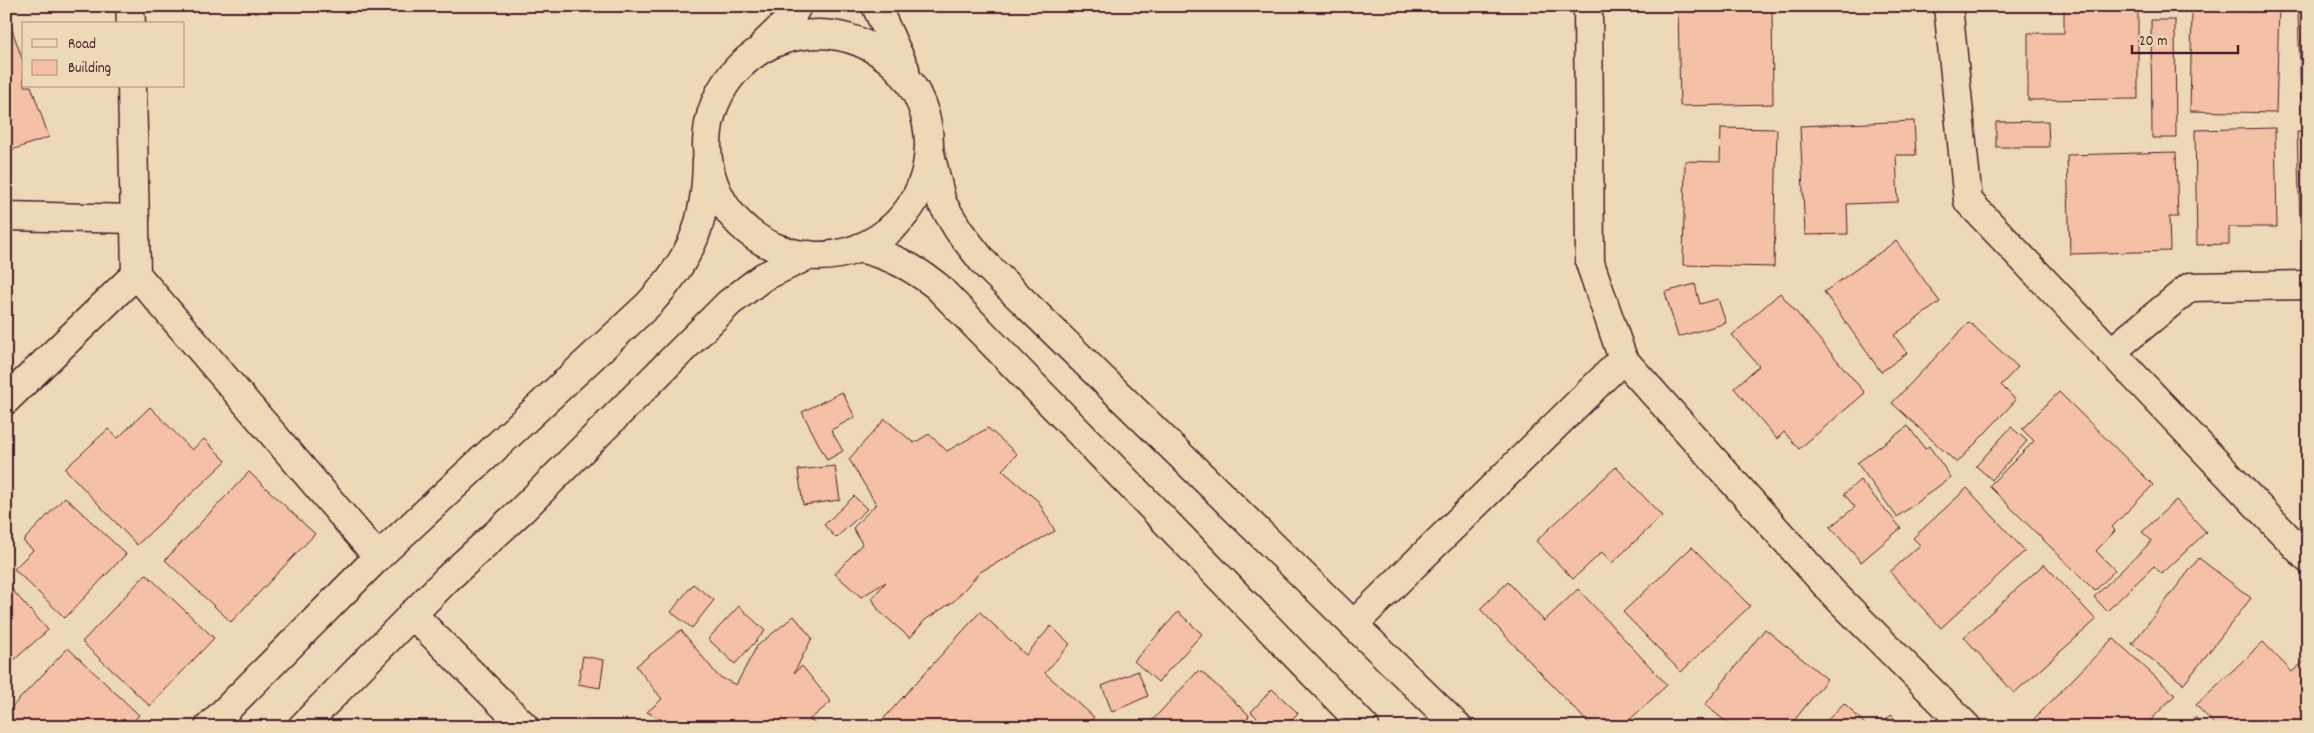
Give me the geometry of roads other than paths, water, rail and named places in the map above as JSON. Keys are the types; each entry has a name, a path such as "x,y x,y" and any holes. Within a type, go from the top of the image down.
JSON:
{"street":[{"path":"130,6 131,22"},
{"path":"209,727 378,557 649,304 674,277 700,222 707,193 707,136 712,111 722,88 737,68 791,18 797,6"},
{"path":"876,6 922,104 929,128 930,153 942,203 984,263 1458,727"},
{"path":"1588,6 1590,263 1623,359 1834,594 1967,727"},
{"path":"1948,6 1968,201 2308,560"},
{"path":"756,52 788,38 822,33 856,40 887,57 911,82"},
{"path":"132,88 136,274 378,557"},
{"path":"707,160 716,189 731,215 753,235 780,249 809,255 834,255 858,248 886,233 908,211 923,184 930,153"},
{"path":"6,216 135,219"},
{"path":"858,248 884,254 912,268 937,286 1365,727"},
{"path":"302,727 447,579 522,510 729,303 763,277 809,255"},
{"path":"6,400 136,274"},
{"path":"2111,352 2190,287 2308,285"},
{"path":"1354,624 1623,359"},
{"path":"412,614 525,727"}]}
